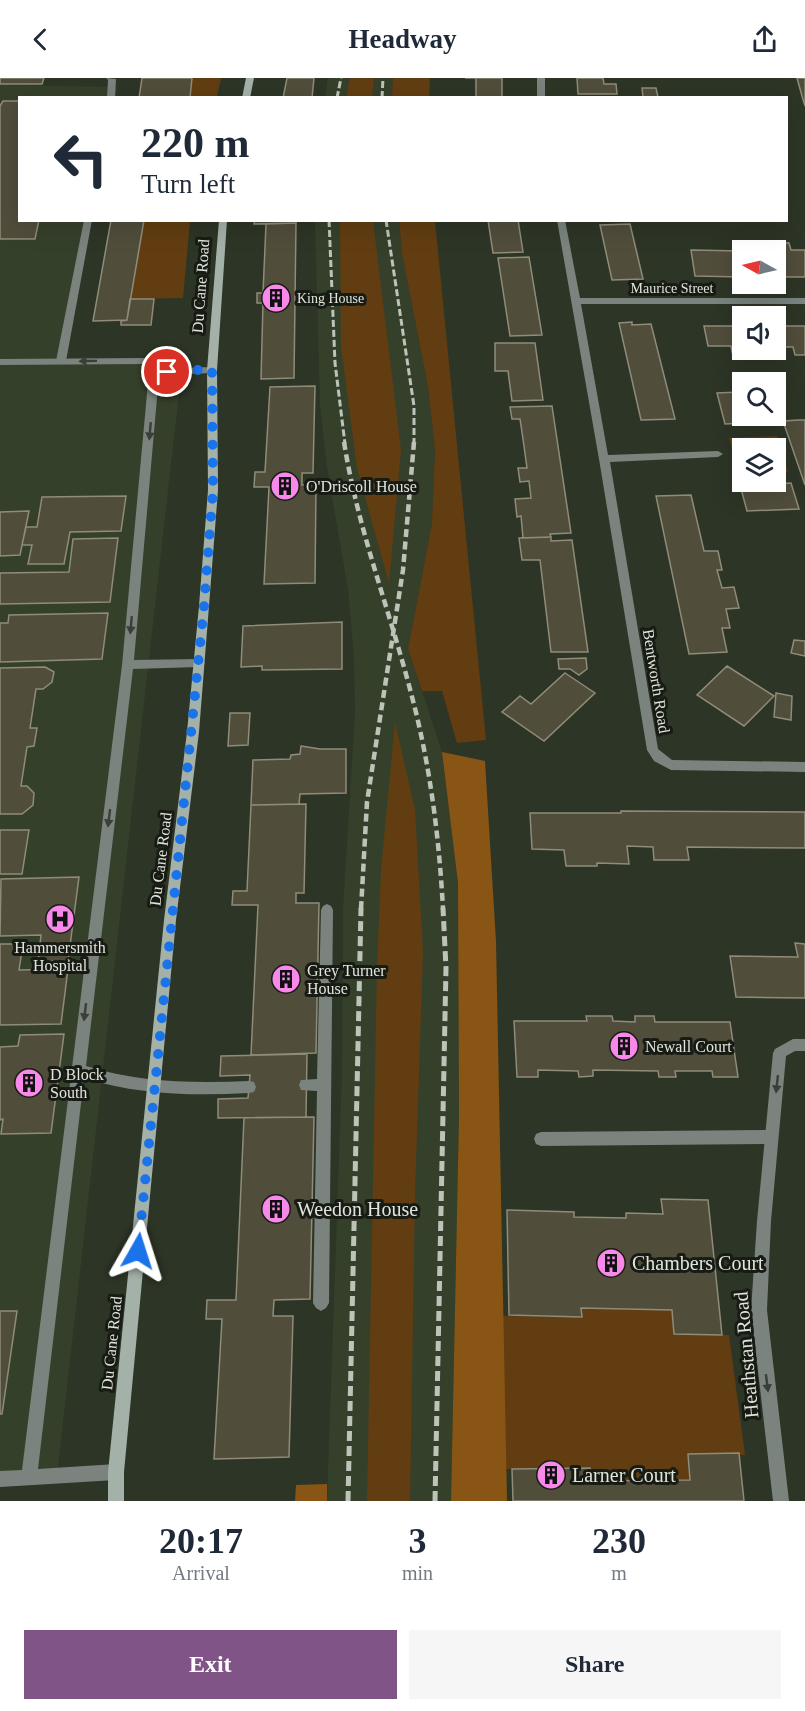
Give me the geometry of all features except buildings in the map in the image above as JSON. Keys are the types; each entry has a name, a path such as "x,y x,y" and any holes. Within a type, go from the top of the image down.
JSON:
{"street":[{"path":"110,78 112,79 111,96"},
{"path":"246,96 250,78"},
{"path":"541,78 541,96"},
{"path":"62,361 88,222"},
{"name":"Du Cane Road","path":"116,1501 116,1472 154,1088 199,663 213,490 212,369 223,222"},
{"name":"Bentworth Road","path":"561,222 604,459 651,746 655,755 661,761 671,765 805,767"},
{"name":"Maurice Street","path":"576,301 805,301"},
{"path":"0,362 146,361 154,372 128,665 29,1477"},
{"path":"154,372 212,369"},
{"path":"604,459 718,454"},
{"path":"128,665 199,663"},
{"path":"321,1304 327,910"},
{"name":"Heathstan Road","path":"781,1501 759,1310 771,1137 780,1053 793,1045 805,1045"},
{"path":"78,1070 108,1081 154,1088 249,1087"},
{"path":"306,1084 324,1085"},
{"path":"541,1139 771,1137"},
{"path":"0,1479 116,1472"}],"shaded area":[{"path":"186,78 221,78 217,96 184,96"},
{"path":"328,78 393,78 392,96 325,96"},
{"path":"350,78 374,78 372,96 346,96"},
{"path":"393,78 430,78 429,96 392,96"},
{"name":"Hammersmith Hospital","path":"0,85 117,87 115,96 18,96 18,222 90,222 62,361 183,357 57,1476 0,1480"},
{"path":"144,222 190,222 183,298 130,299"},
{"path":"315,222 399,222 402,253 428,387 435,450 432,523 408,649 442,752 458,883 459,1116 451,1501 327,1501 342,1074 343,910 355,712 354,657 348,589 327,467 320,404"},
{"path":"340,222 373,222 401,450 389,583 357,468 341,346"},
{"path":"399,222 435,222 486,740 457,743 442,691 422,691 408,649 432,523 435,450 428,387 402,253"},
{"path":"777,436 778,438 732,438 732,448 729,438"},
{"path":"395,722 415,810 423,952 415,1192 410,1501 367,1501 377,968 381,870"},
{"path":"442,752 485,761 496,941 507,1501 451,1501 459,1116 458,883"},
{"path":"581,1308 672,1310 674,1333 729,1335 745,1455 688,1454 690,1480 591,1481 590,1468 506,1469 502,1316 581,1317"},
{"path":"327,1484 327,1501 295,1501 296,1485"}],"railway":[{"path":"337,96 341,78"},
{"path":"382,96 383,78"},
{"path":"329,222 335,363 345,444"},
{"path":"386,222 414,406 414,442"},
{"path":"344,442 357,506 393,632"},
{"path":"393,632 403,570 414,442"},
{"path":"361,909 367,802 393,632"},
{"path":"393,632 418,720 428,773 439,854 443,909"},
{"path":"348,1501 361,908"},
{"path":"435,1501 446,968 443,908"}],"place":[{"name":"King House","path":"276,298"},
{"name":"O'Driscoll House","path":"285,486"},
{"name":"Hammersmith Hospital","path":"60,919"},
{"name":"Grey Turner House","path":"286,979"},
{"name":"Newall Court","path":"624,1046"},
{"name":"D Block South","path":"29,1083"},
{"name":"Weedon House","path":"276,1209"},
{"name":"Chambers Court","path":"611,1263"},
{"name":"Larner Court","path":"551,1475"}],"route":[{"path":"138,1251 170,920 193,732 213,490 212,369 167,372"}]}
